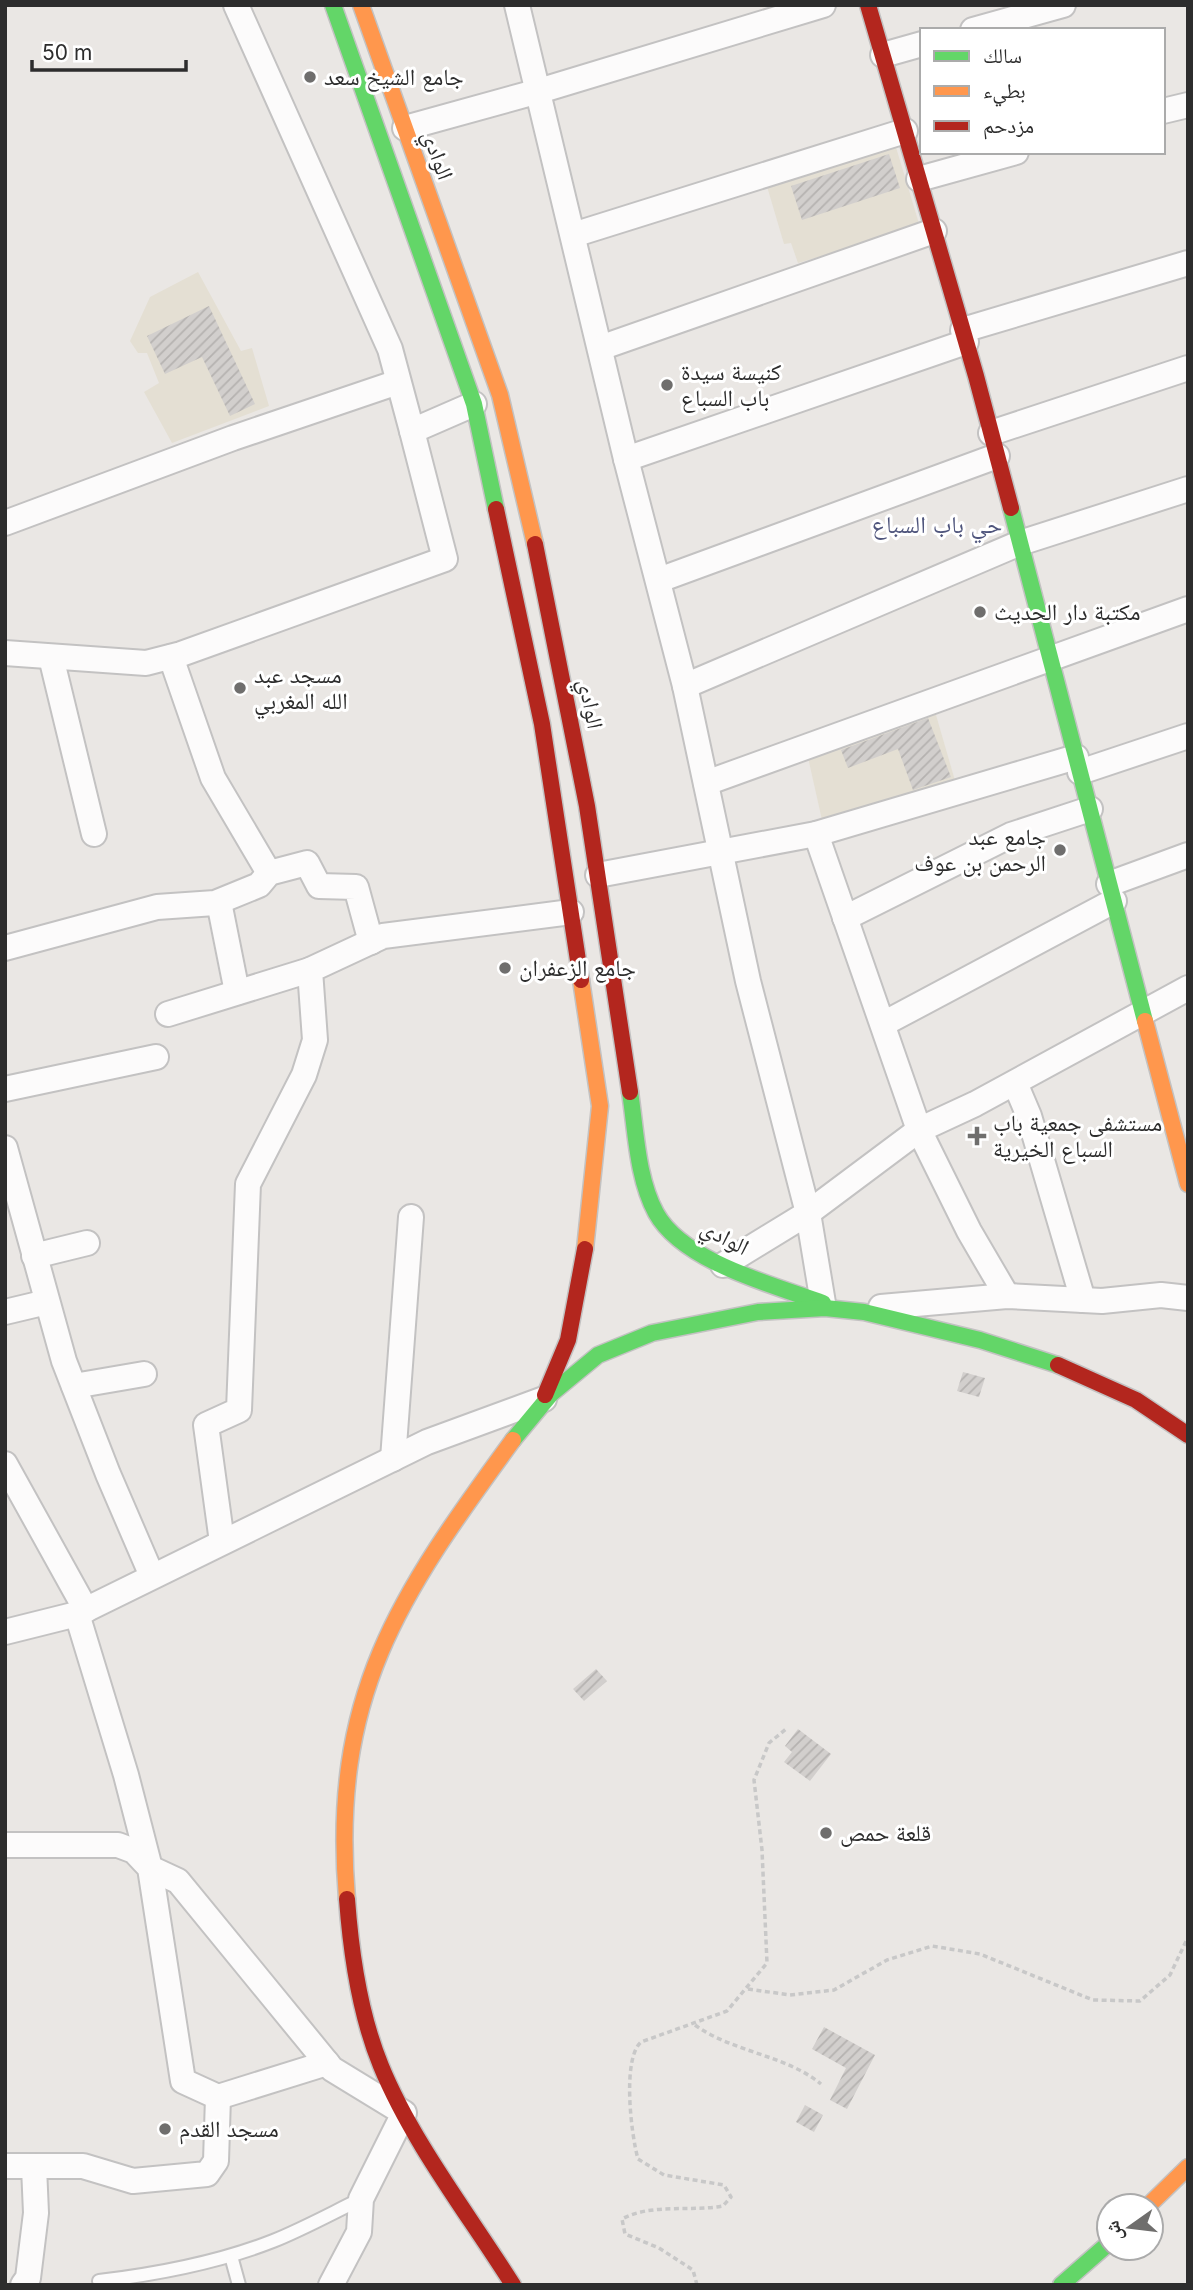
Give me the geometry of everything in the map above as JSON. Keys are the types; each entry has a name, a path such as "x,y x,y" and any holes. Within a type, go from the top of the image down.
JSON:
{"main road":[{"path":"333,5 474,404 542,724 600,1106 589,1228 568,1340 544,1398 476,1489 411,1589 384,1641 365,1689 352,1735 346,1812 350,1933 379,2061 404,2113 513,2285"},
{"name":"الوادي","path":"361,5 500,395 549,606 598,875 643,1176 658,1217 675,1236 723,1265 823,1303 851,1309"},
{"path":"868,5 965,336 1188,1184"},
{"path":"544,1398 597,1356 638,1337 724,1318 788,1310 851,1309 990,1342 1109,1386 1122,1391 1188,1435"},
{"path":"1163,2192 1188,2168"},
{"path":"1061,2285 1095,2255"}],"street":[{"path":"5,653 146,663 171,657 445,559 390,349 236,5"},
{"path":"517,5 626,459 685,686 748,981 808,1213 823,1303"},
{"path":"405,128 539,91 823,5"},
{"path":"980,28 1063,5"},
{"path":"883,55 920,45"},
{"path":"1165,111 1188,105"},
{"path":"573,235 905,131"},
{"path":"919,179 1009,154"},
{"path":"600,348 934,231"},
{"path":"626,459 965,336 1188,263"},
{"path":"659,580 1188,368"},
{"path":"5,523 233,438 398,382"},
{"path":"412,431 474,404"},
{"path":"685,686 1020,543 1188,489"},
{"path":"706,783 1050,656 1188,610"},
{"path":"51,657 94,834"},
{"path":"171,657 213,778 270,873"},
{"path":"598,875 816,834 1188,736"},
{"path":"845,918 1011,835 1090,809"},
{"path":"816,834 919,1130 969,1231 1007,1296"},
{"path":"883,1024 1112,892 1188,855"},
{"path":"5,948 158,907 219,902 259,885 270,873 307,863 319,886 356,887 371,942"},
{"path":"219,902 237,992"},
{"path":"168,1014 310,970 383,936 571,912"},
{"path":"222,1542 206,1425 239,1410 248,1184 304,1075 315,1040 310,970"},
{"path":"723,1265 808,1213 919,1130 1015,1083 1188,988"},
{"path":"5,1089 156,1057"},
{"path":"1015,1083 1028,1116 1083,1300"},
{"path":"5,1148 47,1302 74,1387 152,1577"},
{"path":"393,1459 411,1217"},
{"path":"34,1256 87,1243"},
{"path":"851,1309 1007,1296 1083,1300 1161,1295 1188,1297"},
{"path":"5,1312 47,1302"},
{"path":"74,1387 144,1374"},
{"path":"5,1632 81,1612 393,1459 544,1398"},
{"path":"5,1464 81,1612 150,1868 183,2081 218,2097 327,2063"},
{"path":"5,1844 118,1845 134,1850 150,1868 178,1881 327,2063 404,2113 361,2199 359,2232 331,2285"},
{"path":"5,2166 83,2166 133,2181 207,2174 216,2161 218,2097"},
{"path":"23,2285 28,2278 36,2213 34,2166"}],"lane":[{"path":"99,2281 153,2274 232,2256 275,2240 361,2199"},
{"path":"232,2256 239,2285"}],"path":[{"path":"696,2285 693,2270 659,2248 625,2234 621,2223 622,2219 631,2214 723,2206 731,2197 724,2185 681,2179 649,2168 638,2159 634,2144 631,2071 634,2048 653,2037 695,2025 727,2011 767,1963 768,1940 754,1780 769,1743 786,1729"},
{"path":"748,1989 790,1995 834,1990 887,1960 932,1946 980,1954 1093,2000 1140,2001 1170,1975 1188,1937"},
{"path":"695,2025 775,2062 804,2070 821,2084"}],"shaded area":[{"path":"895,144 920,227 798,263 791,243 784,244 766,183"},
{"path":"198,272 241,351 252,348 269,406 172,443 144,392 159,383 147,353 138,353 130,341 150,297"},
{"path":"934,708 956,784 822,820 807,753"}],"building":[{"path":"889,154 900,188 802,220 791,186"},
{"path":"209,306 255,404 230,416 202,357 165,374 147,336"},
{"path":"928,718 951,777 913,790 898,749 848,768 841,750"},
{"path":"963,1372 985,1378 979,1397 957,1391"},
{"path":"596,1669 607,1681 584,1701 573,1689"},
{"path":"798,1729 831,1754 810,1781 784,1762 792,1752 785,1746"},
{"path":"824,2027 875,2055 847,2109 830,2100 846,2068 812,2049"},
{"path":"805,2105 823,2115 814,2132 796,2122"}],"traffic: fast":[{"path":"333,5 474,404 496,509"},
{"path":"1011,508 1145,1021"},
{"path":"630,1092 645,1185 656,1213 669,1230 686,1245 731,1270 823,1303"},
{"path":"513,1440 552,1393 598,1355 652,1333 758,1312 825,1308 864,1312 980,1340 1058,1365"},
{"path":"1061,2285 1095,2255"}],"traffic: slow":[{"path":"361,5 500,395 535,544"},
{"path":"581,980 600,1106 585,1249"},
{"path":"1145,1021 1188,1184"},
{"path":"347,1899 345,1827 350,1764 362,1706 380,1652 405,1601 436,1549 513,1440"},
{"path":"1162,2192 1188,2167"}],"traffic: jam":[{"path":"868,5 976,376 1011,508"},
{"path":"496,509 542,724 581,980"},
{"path":"535,544 587,806 630,1092"},
{"path":"545,1395 568,1340 585,1249"},
{"path":"1058,1365 1136,1400 1188,1435"},
{"path":"347,1899 358,1984 367,2026 381,2066 425,2150 513,2285"}],"place":[{"name":"جامع الشيخ سعد","path":"310,77"},
{"name":"كنيسة سيدة باب السباع","path":"667,385"},
{"name":"مكتبة دار الحديث","path":"980,612"},
{"name":"مسجد عبد الله المغربي","path":"240,688"},
{"name":"جامع عبد الرحمن بن عوف","path":"1060,850"},
{"name":"جامع الزعفران","path":"505,968"},
{"name":"مستشفى جمعية باب السباع الخيرية","path":"977,1136"},
{"name":"قلعة حمص","path":"826,1833"},
{"name":"مسجد القدم","path":"165,2129"}],"district":[{"name":"حي باب السباع","path":"937,524"}]}
